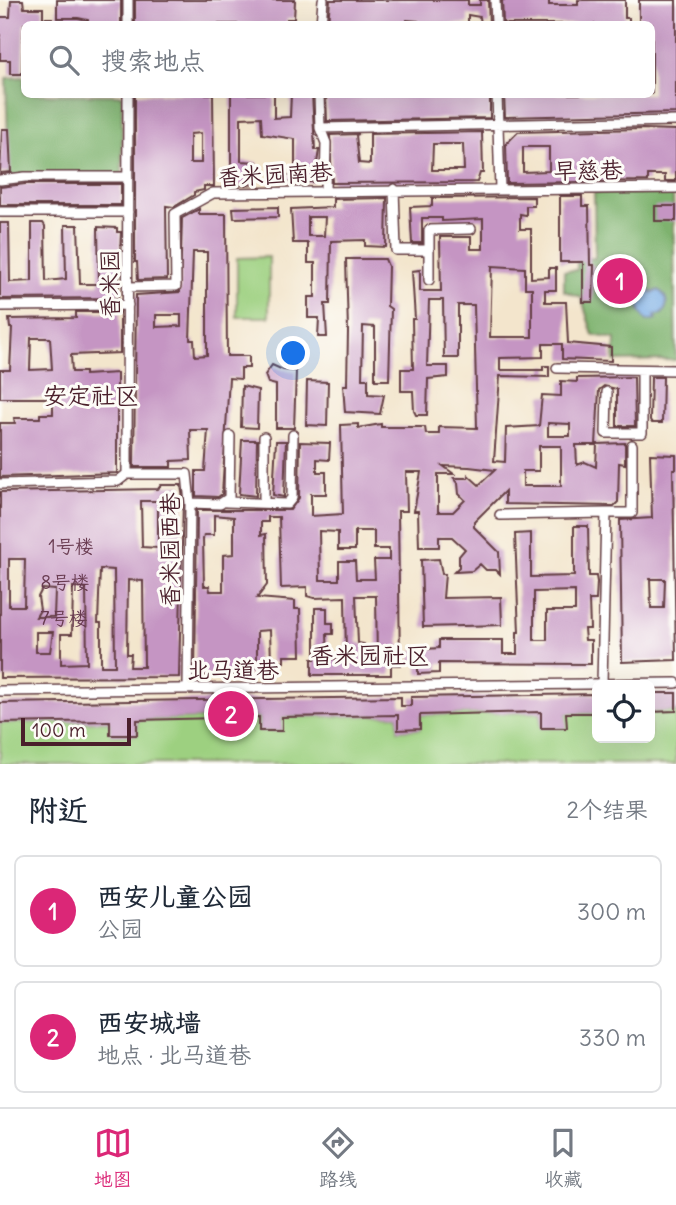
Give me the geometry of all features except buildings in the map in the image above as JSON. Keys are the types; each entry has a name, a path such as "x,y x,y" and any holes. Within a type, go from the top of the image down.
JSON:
{"street":[{"path":"128,0 128,21"},
{"path":"321,21 323,0"},
{"path":"495,0 496,21"},
{"name":"香米园","path":"127,474 128,98"},
{"path":"318,98 320,128 326,143 325,190"},
{"path":"497,98 500,189"},
{"path":"320,128 676,121"},
{"path":"0,180 25,177 128,177"},
{"name":"早慈巷","path":"500,189 676,188"},
{"name":"香米园南巷","path":"128,287 176,286 175,214 213,193 500,189"},
{"path":"394,190 396,250 429,250"},
{"path":"0,212 128,212"},
{"path":"429,280 429,230 471,229"},
{"path":"0,306 128,304"},
{"path":"557,368 676,370"},
{"path":"607,391 606,433 642,433 642,371"},
{"path":"190,503 287,504 292,498 293,435"},
{"path":"226,502 229,498 230,436"},
{"path":"264,437 264,503"},
{"path":"500,515 632,513 632,445"},
{"name":"香米园西巷","path":"0,484 118,481 127,474 187,474 190,503 187,688"},
{"path":"602,680 606,513"},
{"name":"北马道巷","path":"0,691 592,683"},
{"name":"北马道巷","path":"655,683 676,683"}],"green space":[{"path":"21,77 21,98 122,98 122,178 9,176 6,78"},
{"path":"594,192 673,194 676,360 614,361 615,339 593,335 581,297 564,291 564,271 577,270 577,260 595,258"},
{"path":"269,257 269,317 237,317 237,258"},
{"path":"676,711 676,764 0,764 0,723 110,721 111,735 137,735 137,720 259,717 259,731 282,731 282,717 398,715 398,730 420,729 420,715 541,712 541,728 566,728 566,713 592,713 592,743 655,743 655,712"}],"water":[{"path":"635,278 652,293 659,290 664,296 666,308 662,314 655,315 657,319 647,321 640,311 638,297 626,288 627,282"}],"place":[{"name":"西安儿童公园","path":"620,281"},
{"name":"西安城墙","path":"231,714"}],"district":[{"name":"安定社区","path":"91,395"},
{"name":"香米园社区","path":"370,655"}]}
